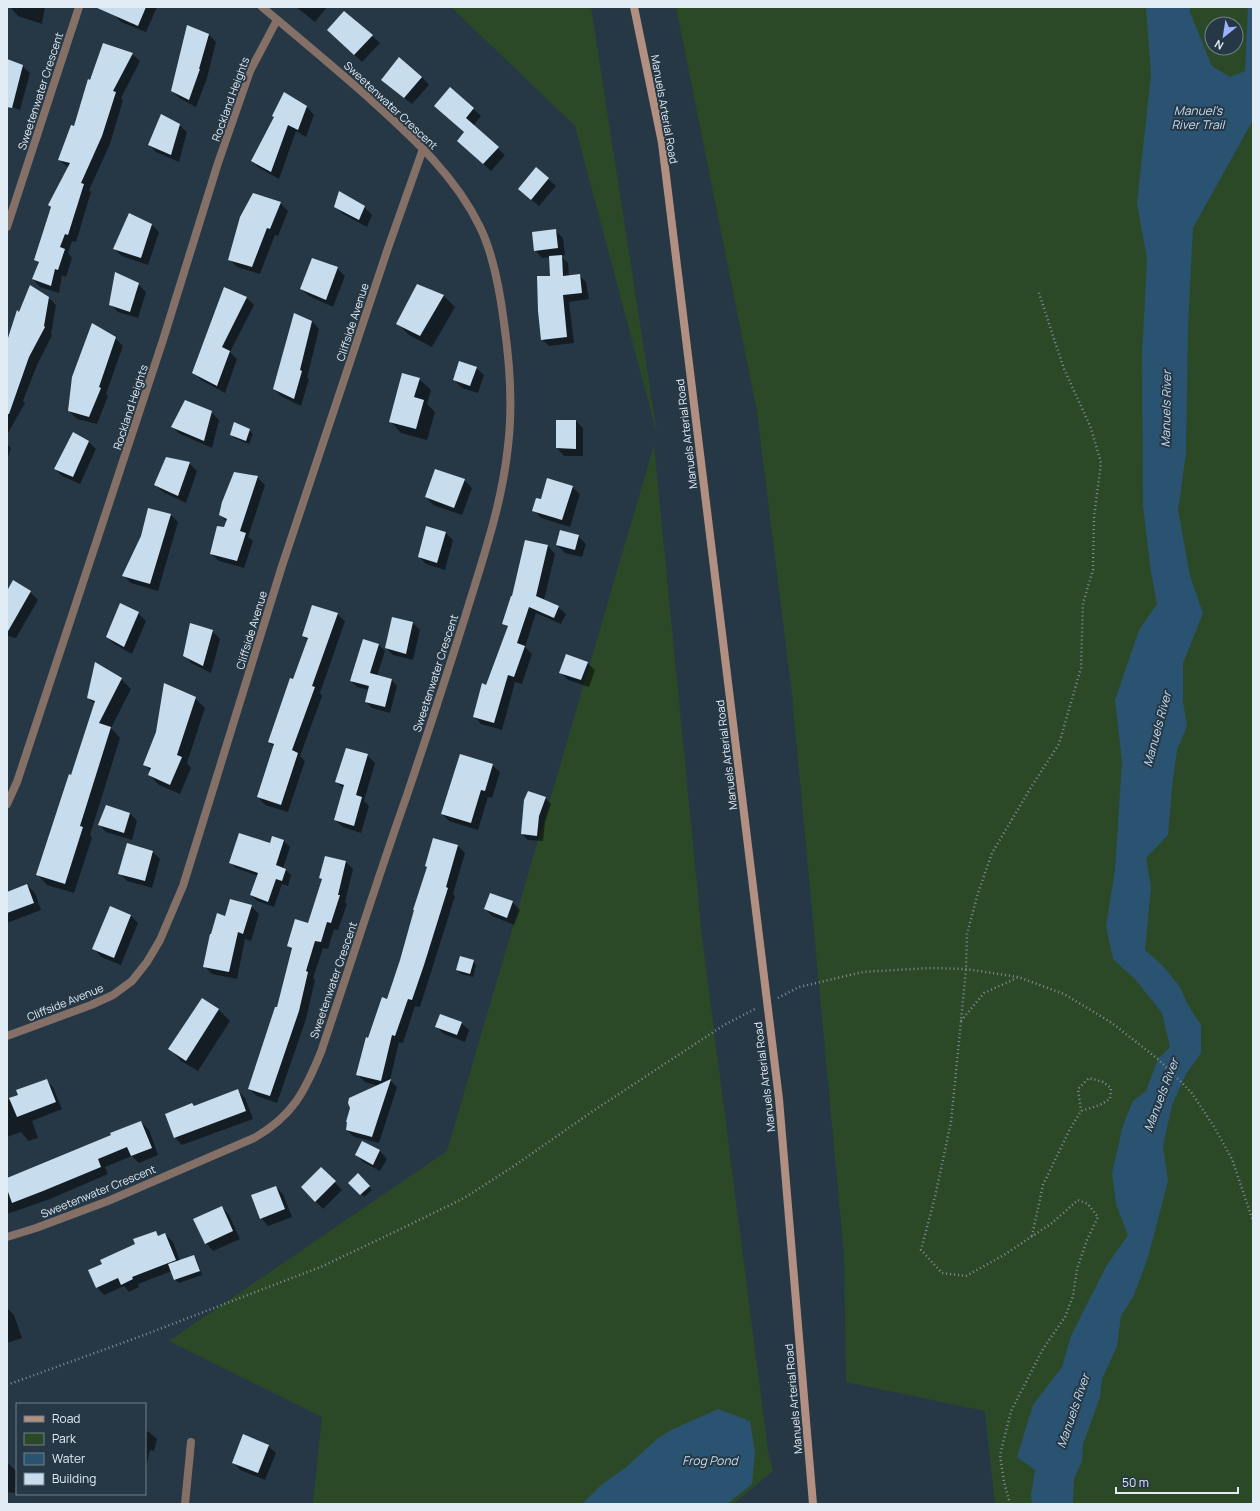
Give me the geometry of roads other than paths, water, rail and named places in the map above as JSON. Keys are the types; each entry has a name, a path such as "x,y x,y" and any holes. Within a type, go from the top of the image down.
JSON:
{"main road":[{"name":"Manuels Arterial Road","path":"634,7 662,143 779,1099 813,1504"}],"street":[{"name":"Sweetenwater Crescent","path":"7,227 79,7"},
{"name":"Sweetenwater Crescent","path":"7,1236 36,1228 108,1201 231,1148 267,1130 282,1119 293,1106 303,1091 321,1052 438,705 496,512 508,446 510,376 502,303 489,251 480,228 465,201 443,171 423,149 398,124 334,67 262,7"},
{"name":"Rockland Heights","path":"7,804 17,782 163,340 218,163 250,71 277,20"},
{"name":"Cliffside Avenue","path":"7,1036 91,1005 113,994 132,981 147,962 160,940 183,886 271,601 423,149"},
{"path":"185,1504 190,1442"}],"water":[{"name":"Manuel's River Trail","path":"1146,7 1190,7 1190,12 1204,46 1204,56 1208,56 1212,66 1230,77 1245,71 1248,7 1253,7 1253,120 1193,228 1188,325 1186,453 1178,510 1190,576 1203,613 1183,663 1183,702 1187,726 1177,750 1168,835 1146,858 1151,887 1145,950 1162,965 1180,987 1188,1005 1201,1025 1201,1053 1186,1074 1172,1105 1163,1146 1168,1181 1148,1257 1134,1295 1121,1316 1117,1346 1102,1379 1100,1397 1083,1444 1082,1461 1074,1479 1073,1504 1032,1504 1031,1495 1035,1470 1017,1457 1033,1405 1062,1367 1071,1336 1091,1296 1107,1265 1128,1235 1116,1204 1112,1173 1123,1125 1133,1101 1146,1091 1158,1059 1170,1047 1162,1013 1135,979 1113,959 1106,926 1115,870 1122,762 1115,700 1139,630 1157,604 1151,572 1143,506 1142,355 1147,259 1137,203 1151,75"},
{"name":"Frog Pond","path":"718,1409 750,1421 755,1453 752,1484 727,1504 582,1504 601,1485 625,1468 657,1439 671,1430"}],"water label":[{"name":"Manuels River","path":"1166,409"},
{"name":"Manuels River","path":"1157,729"},
{"name":"Manuels River","path":"1161,1095"},
{"name":"Manuels River","path":"1073,1411"}]}
